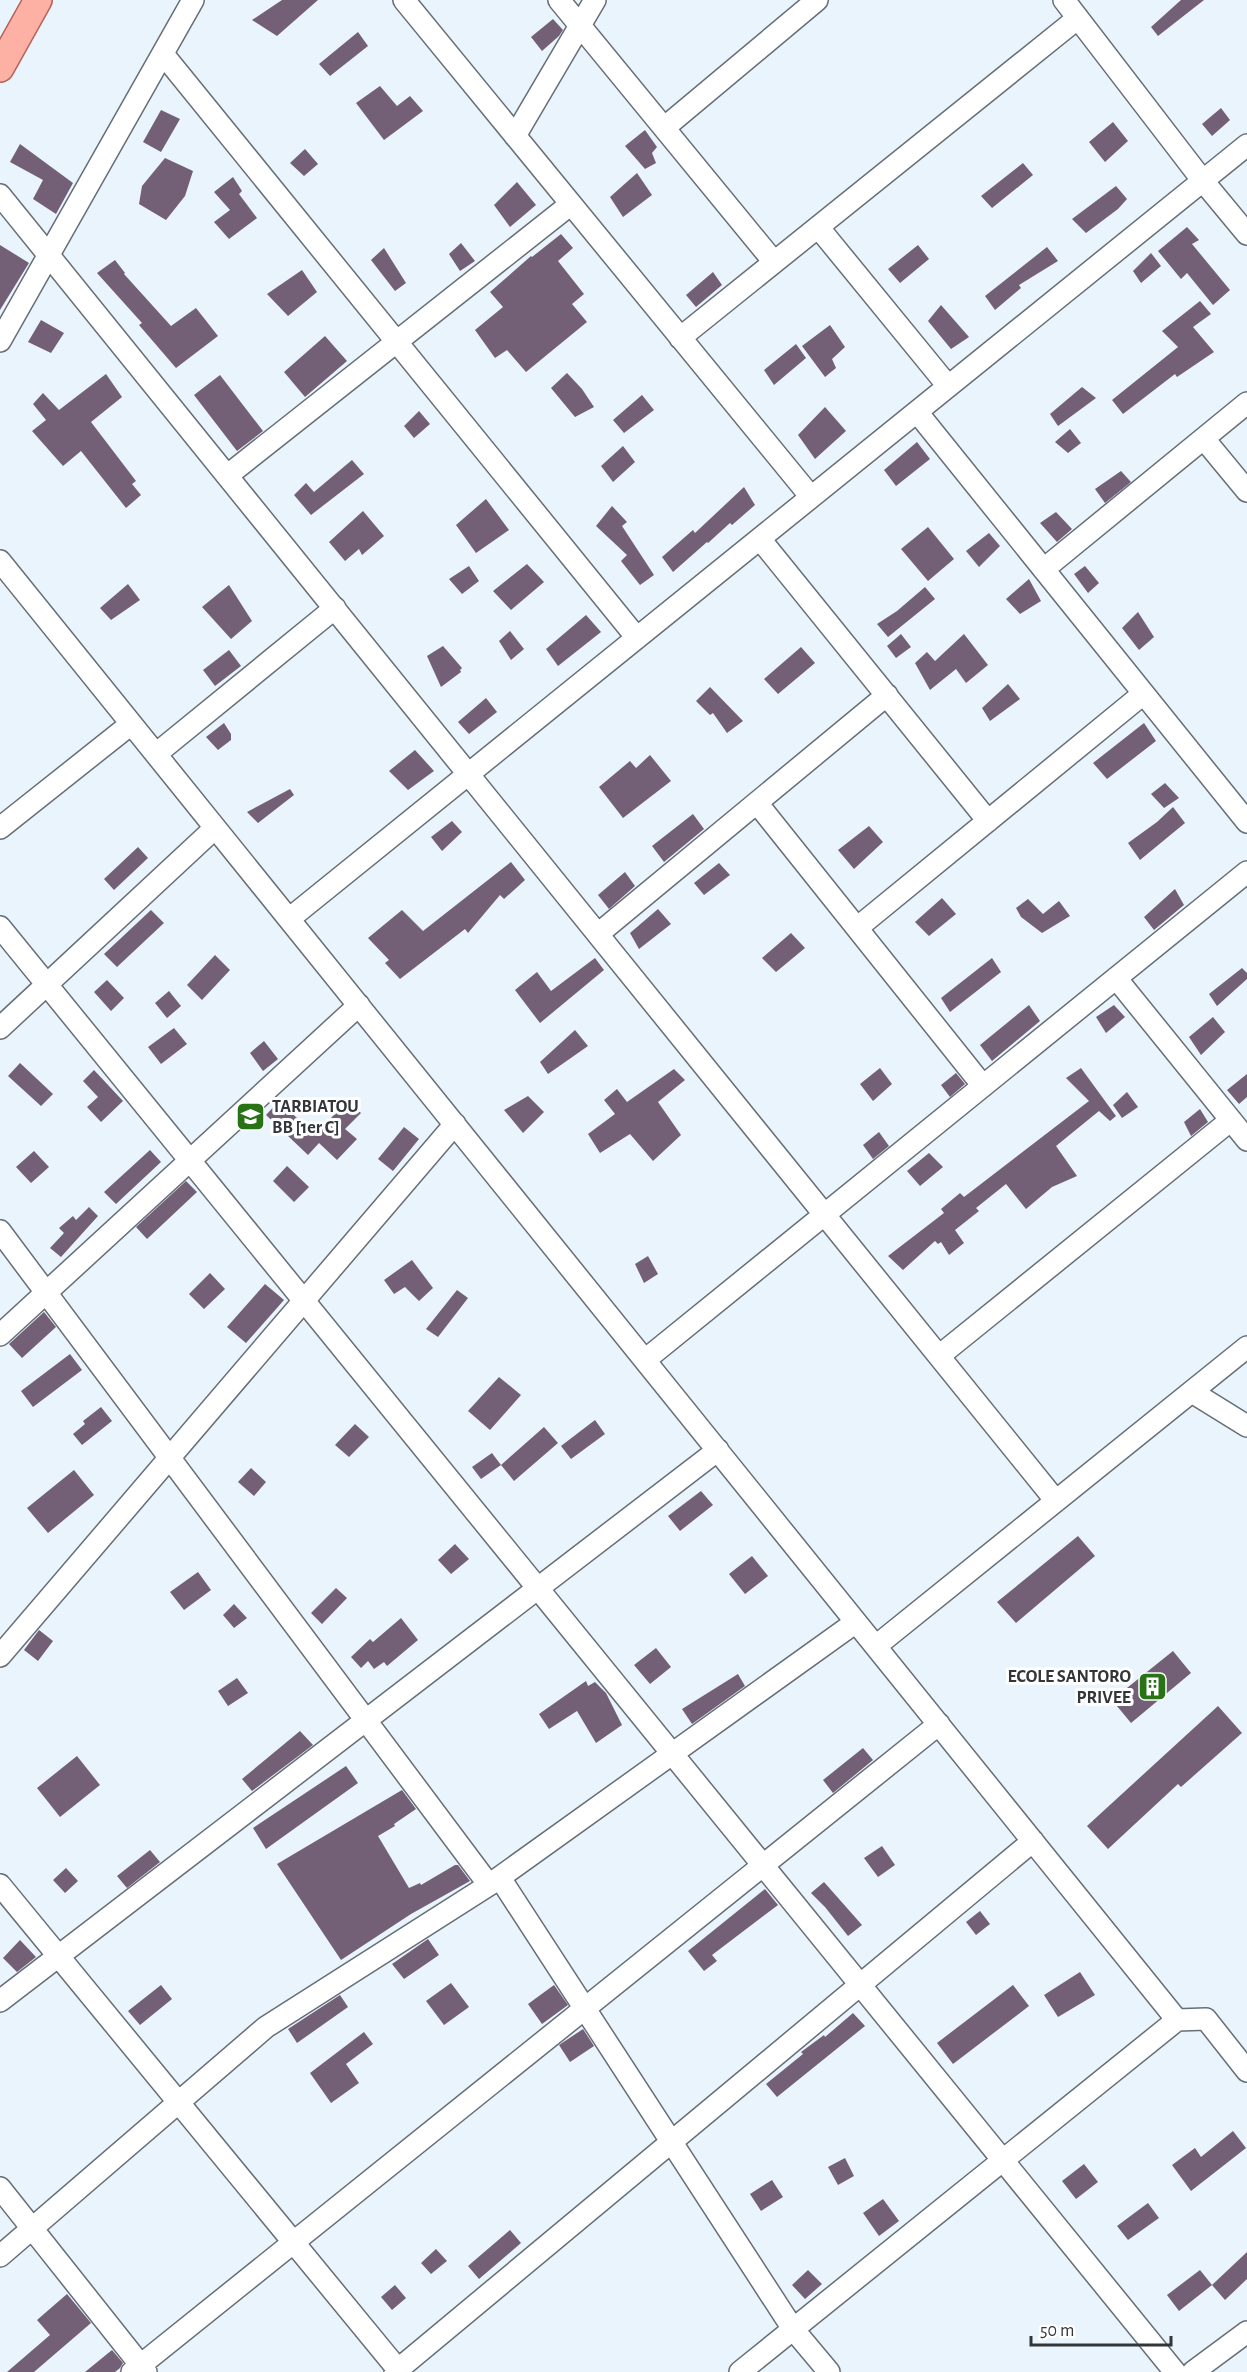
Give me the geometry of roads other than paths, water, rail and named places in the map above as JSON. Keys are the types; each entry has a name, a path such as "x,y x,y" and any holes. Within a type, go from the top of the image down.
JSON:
{"main road":[{"path":"0,68 38,0"}],"street":[{"path":"0,340 193,0"},
{"path":"404,0 811,497"},
{"path":"559,0 774,262"},
{"path":"516,136 595,0"},
{"path":"794,19 805,0"},
{"path":"664,128 817,0"},
{"path":"1065,0 1203,181 1247,234"},
{"path":"680,338 1078,18"},
{"path":"163,54 637,638"},
{"path":"289,919 1247,145"},
{"path":"0,195 1056,1501"},
{"path":"228,475 571,204"},
{"path":"818,227 948,387"},
{"path":"1044,569 1247,404"},
{"path":"917,412 1247,822"},
{"path":"1204,439 1247,491"},
{"path":"760,539 988,820"},
{"path":"0,561 1177,2020"},
{"path":"156,754 335,608"},
{"path":"857,928 1143,694"},
{"path":"598,934 887,695"},
{"path":"0,828 131,724"},
{"path":"757,803 983,1086"},
{"path":"0,1028 215,828"},
{"path":"645,1360 1247,872"},
{"path":"0,927 1175,2372"},
{"path":"1116,978 1247,1140"},
{"path":"0,1335 359,1005"},
{"path":"939,1356 1231,1120"},
{"path":"0,1656 455,1124"},
{"path":"0,1232 366,1720 494,1882 585,2008 793,2329 829,2372"},
{"path":"876,1646 1247,1347"},
{"path":"1191,1392 1247,1426"},
{"path":"0,2001 718,1450"},
{"path":"0,2256 266,2027 494,1882 856,1622"},
{"path":"0,2188 139,2370 293,2242 939,1724"},
{"path":"0,1885 398,2371 1033,1841"},
{"path":"740,2372 1177,2020 1206,2019 1246,2069"},
{"path":"1193,2372 1247,2332"}],"place":[{"name":"TARBIATOU BB [1er C]","path":"251,1117"},
{"name":"ECOLE SANTORO PRIVEE","path":"1152,1687"}]}
